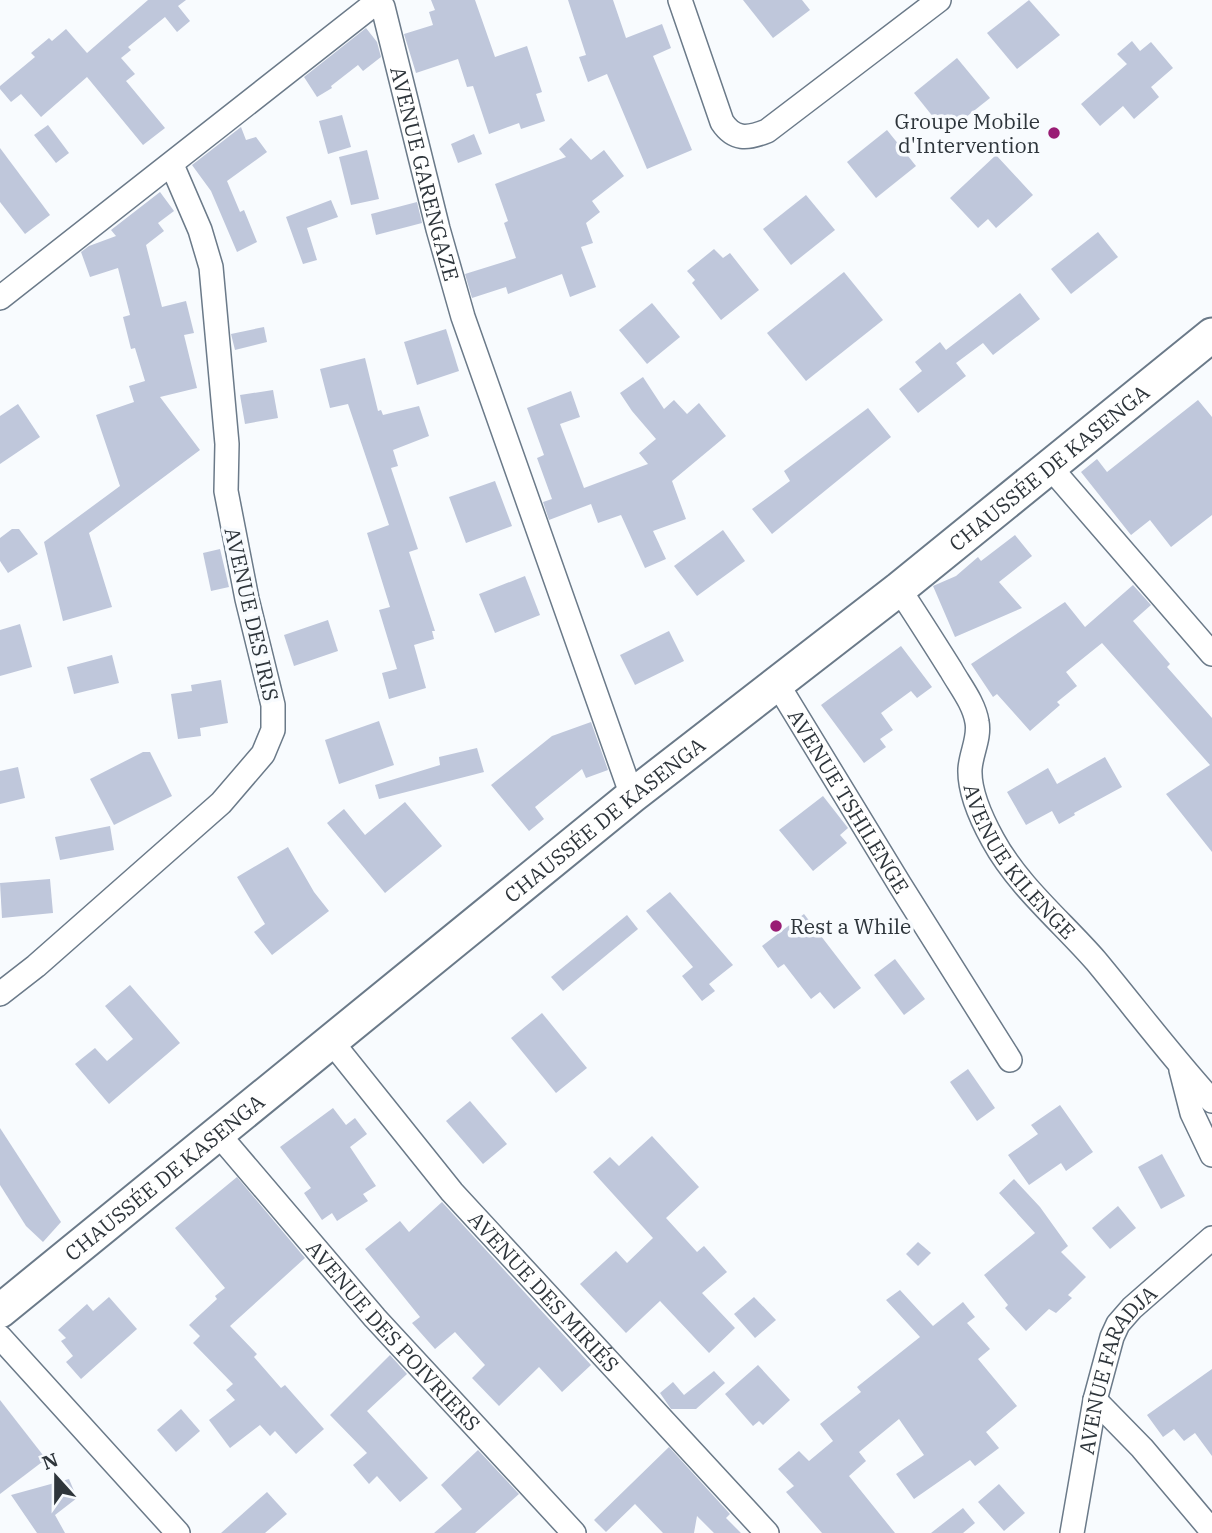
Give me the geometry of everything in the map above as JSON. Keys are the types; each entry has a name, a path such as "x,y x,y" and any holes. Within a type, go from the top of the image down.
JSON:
{"main road":[{"name":"CHAUSSÉE DE KASENGA","path":"0,1311 632,796 899,589 1212,335"}],"street":[{"path":"680,0 722,122 738,137 754,136 766,131 939,0"},
{"name":"AVENUE GARENGAZE","path":"0,298 369,8 377,5 383,7 438,229 463,317 632,796"},
{"name":"AVENUE DES IRIS","path":"0,994 36,966 221,803 263,754 273,730 273,705 247,600 226,491 227,444 211,267 200,230 172,165"},
{"path":"1049,467 1212,654"},
{"name":"AVENUE KILENGE","path":"899,589 965,693 975,714 978,723 977,740 970,778 980,811 993,840 1029,888 1097,962 1180,1067 1212,1101"},
{"name":"AVENUE TSHILENGE","path":"778,685 1010,1060"},
{"name":"AVENUE DES MIRIÉS","path":"331,1041 452,1192 767,1533"},
{"path":"1180,1067 1192,1113 1212,1155"},
{"name":"AVENUE DES POIVRIERS","path":"219,1135 375,1318 575,1533"},
{"name":"AVENUE FARADJA","path":"1072,1533 1095,1400 1107,1352 1118,1324 1132,1308 1212,1238"},
{"path":"0,1336 178,1533"},
{"path":"1095,1400 1142,1448 1212,1531"}],"building":[{"path":"148,0 186,0 178,6 190,21 177,32 165,17 128,47 131,50 121,58 135,74 126,81 165,128 143,145 87,77 41,117 21,94 11,102 0,89 0,86 35,57 31,53 49,38 52,41 66,29 87,53"},
{"path":"431,0 475,0 495,57 527,46 542,92 536,94 545,121 521,129 519,123 489,134 473,86 467,87 458,59 416,73 404,34 433,25 429,12 435,10"},
{"path":"568,0 613,0 626,38 662,24 671,48 653,56 692,150 647,169 607,74 588,82 579,57 586,55"},
{"path":"743,0 802,0 810,10 773,38"},
{"path":"1029,0 1060,35 1017,69 987,33"},
{"path":"366,28 377,42 381,57 363,71 358,65 331,86 332,88 317,97 304,77"},
{"path":"1132,41 1140,51 1151,42 1173,68 1151,87 1159,97 1134,119 1123,106 1100,126 1081,104 1127,64 1117,54"},
{"path":"957,58 990,98 946,133 914,93"},
{"path":"342,115 351,147 328,154 319,121"},
{"path":"48,125 69,153 56,163 34,135"},
{"path":"241,127 246,140 256,137 267,152 227,181 240,212 244,210 257,242 237,252 211,191 192,165"},
{"path":"887,130 916,166 876,198 847,162"},
{"path":"474,134 482,154 458,163 451,144"},
{"path":"571,138 591,160 604,150 624,176 592,201 600,212 586,223 593,243 581,247 596,287 570,297 562,274 508,294 506,287 472,298 465,274 516,258 504,223 508,221 495,184 566,157 559,149"},
{"path":"0,148 50,215 25,234 0,202"},
{"path":"367,150 379,199 351,205 339,157"},
{"path":"996,155 1033,195 996,228 988,219 978,228 950,198"},
{"path":"160,192 174,211 158,223 164,231 146,245 162,307 186,301 194,333 184,335 197,388 160,397 200,450 89,533 112,607 63,621 44,542 120,486 96,415 134,402 129,386 145,381 135,348 131,349 123,317 130,315 118,268 90,277 81,252 89,246 116,236 111,230"},
{"path":"806,195 835,230 791,265 763,229"},
{"path":"331,200 338,217 307,228 317,260 303,264 286,217"},
{"path":"417,202 422,223 376,235 371,214"},
{"path":"1098,232 1118,257 1071,294 1051,269"},
{"path":"714,249 723,258 730,253 759,290 721,320 692,283 695,280 687,271"},
{"path":"844,272 883,320 806,381 767,333"},
{"path":"1020,293 1040,319 993,355 983,343 956,363 966,376 918,413 899,389 922,371 915,362 940,342 946,350"},
{"path":"652,303 680,337 647,364 619,330"},
{"path":"264,327 267,342 235,350 231,334"},
{"path":"446,329 459,371 417,385 404,342"},
{"path":"365,358 378,411 381,410 383,415 419,406 429,436 393,450 398,466 391,468 418,549 409,552 435,631 432,631 434,639 414,645 426,688 389,699 382,673 397,669 379,610 390,607 367,533 389,525 348,404 330,408 320,369"},
{"path":"643,377 664,409 674,400 687,414 699,403 726,436 672,481 686,519 653,531 666,559 645,568 621,515 598,523 591,504 549,520 543,502 552,499 537,458 544,455 527,408 571,391 580,417 560,424 584,488 648,464 639,453 656,439 620,393"},
{"path":"273,390 278,418 245,424 240,395"},
{"path":"1198,400 1212,417 1212,515 1171,547 1150,520 1131,535 1081,472 1097,459 1107,472"},
{"path":"18,404 40,437 0,464 0,416"},
{"path":"868,408 891,437 772,534 752,509 790,481 784,471"},
{"path":"495,481 512,526 466,543 449,497"},
{"path":"12,529 19,529 38,554 8,573 0,561 0,538"},
{"path":"723,530 745,561 697,596 674,566"},
{"path":"1015,535 1032,556 999,582 1022,608 955,637 933,586 956,576 978,557 981,561"},
{"path":"220,549 229,587 211,591 203,553"},
{"path":"525,576 540,615 495,633 479,594"},
{"path":"1133,585 1151,605 1133,621 1170,664 1167,667 1212,718 1212,852 1166,794 1210,765 1102,643 1066,672 1077,686 1057,702 1060,705 1030,731 997,694 993,697 971,664 1065,602 1085,627"},
{"path":"328,620 338,651 294,666 284,635"},
{"path":"20,624 32,667 0,676 0,630"},
{"path":"669,631 684,661 635,685 620,655"},
{"path":"901,646 932,687 917,698 911,691 881,713 893,730 880,739 886,747 864,763 821,705"},
{"path":"112,655 119,683 74,694 67,667"},
{"path":"221,680 228,723 200,728 201,736 178,739 171,694 192,691 191,685"},
{"path":"379,721 394,765 339,784 325,740"},
{"path":"591,722 608,770 586,778 582,769 535,807 544,819 529,831 491,785 552,736"},
{"path":"477,748 484,772 379,799 375,785 440,765 439,757"},
{"path":"143,752 150,752 172,796 114,825 90,779"},
{"path":"1105,757 1122,787 1059,824 1052,811 1026,825 1007,792 1048,768 1057,784"},
{"path":"18,767 25,798 0,804 0,771"},
{"path":"823,796 848,828 840,835 847,843 813,871 779,830"},
{"path":"405,802 442,846 385,893 327,823 344,809 365,835"},
{"path":"110,826 114,850 60,860 55,837"},
{"path":"288,847 314,892 329,911 272,955 254,932 265,924 237,877"},
{"path":"50,879 53,913 2,918 0,883"},
{"path":"670,892 733,965 709,984 715,991 702,1001 682,976 693,967 646,911"},
{"path":"804,914 861,988 834,1009 820,992 811,999 784,964 778,968 762,946"},
{"path":"627,915 638,929 563,991 551,977"},
{"path":"895,959 925,999 904,1015 874,975"},
{"path":"130,985 180,1043 109,1104 75,1064 95,1048 107,1061 133,1039 105,1006"},
{"path":"542,1013 587,1068 556,1093 511,1038"},
{"path":"968,1069 995,1108 977,1121 950,1082"},
{"path":"470,1101 507,1144 483,1164 446,1121"},
{"path":"1060,1105 1093,1152 1066,1171 1061,1163 1029,1185 1008,1155 1038,1134 1031,1125"},
{"path":"333,1108 346,1125 355,1118 367,1134 350,1147 376,1186 363,1194 368,1201 337,1221 332,1213 322,1220 304,1193 311,1188 280,1147"},
{"path":"0,1128 61,1222 43,1242 26,1226 0,1185"},
{"path":"652,1136 699,1187 666,1218 697,1252 704,1246 727,1272 702,1293 735,1328 709,1353 660,1301 626,1333 580,1284 616,1251 627,1263 653,1238 593,1172 610,1157 619,1166"},
{"path":"1162,1154 1185,1196 1161,1209 1138,1167"},
{"path":"237,1177 305,1258 230,1326 257,1354 254,1357 281,1388 285,1385 324,1429 296,1454 275,1431 270,1436 260,1425 230,1448 209,1420 235,1400 226,1390 233,1384 193,1343 200,1336 189,1325 225,1288 175,1228"},
{"path":"1014,1179 1040,1207 1068,1246 1061,1252 1086,1277 1068,1295 1072,1298 1056,1313 1049,1309 1026,1331 1005,1308 1008,1305 984,1275 1035,1233 999,1193"},
{"path":"442,1202 591,1365 562,1392 539,1367 499,1406 472,1378 485,1365 455,1332 435,1349 412,1323 420,1317 365,1249 400,1221 409,1232"},
{"path":"1118,1206 1136,1228 1110,1249 1092,1228"},
{"path":"918,1242 931,1253 918,1266 906,1254"},
{"path":"900,1290 933,1326 963,1302 975,1317 967,1323 990,1349 978,1359 1017,1406 986,1432 999,1448 975,1466 970,1460 914,1499 896,1474 924,1455 899,1419 859,1452 866,1461 849,1476 895,1533 822,1533 786,1492 794,1486 778,1469 799,1451 809,1461 833,1441 820,1424 861,1392 857,1387 920,1337 886,1300"},
{"path":"109,1297 137,1329 81,1379 66,1362 73,1356 61,1341 66,1338 58,1330 87,1304 93,1311"},
{"path":"754,1297 776,1320 755,1338 734,1314"},
{"path":"390,1355 407,1374 367,1411 428,1478 400,1502 377,1476 369,1484 353,1465 367,1453 330,1415"},
{"path":"758,1365 790,1400 763,1425 759,1421 753,1426 725,1394"},
{"path":"1212,1369 1212,1456 1195,1433 1184,1441 1174,1429 1163,1437 1147,1415"},
{"path":"714,1371 725,1383 696,1409 671,1409 660,1393 673,1382 684,1395"},
{"path":"0,1400 46,1459 0,1494"},
{"path":"181,1409 200,1431 176,1452 157,1430"},
{"path":"669,1447 730,1514 726,1518 741,1533 714,1533 697,1516 694,1533 663,1533 635,1504 606,1532 594,1520"},
{"path":"478,1450 519,1494 475,1533 434,1533 462,1509 441,1485"},
{"path":"69,1479 77,1498 55,1515 65,1533 37,1533 11,1495"},
{"path":"999,1484 1025,1513 1004,1531 978,1502"},
{"path":"267,1492 287,1514 265,1533 221,1533"},
{"path":"963,1508 975,1523 963,1533 931,1533"}],"place":[{"name":"Groupe Mobile d'Intervention","path":"1054,133"},
{"name":"Rest a While","path":"776,926"}]}
